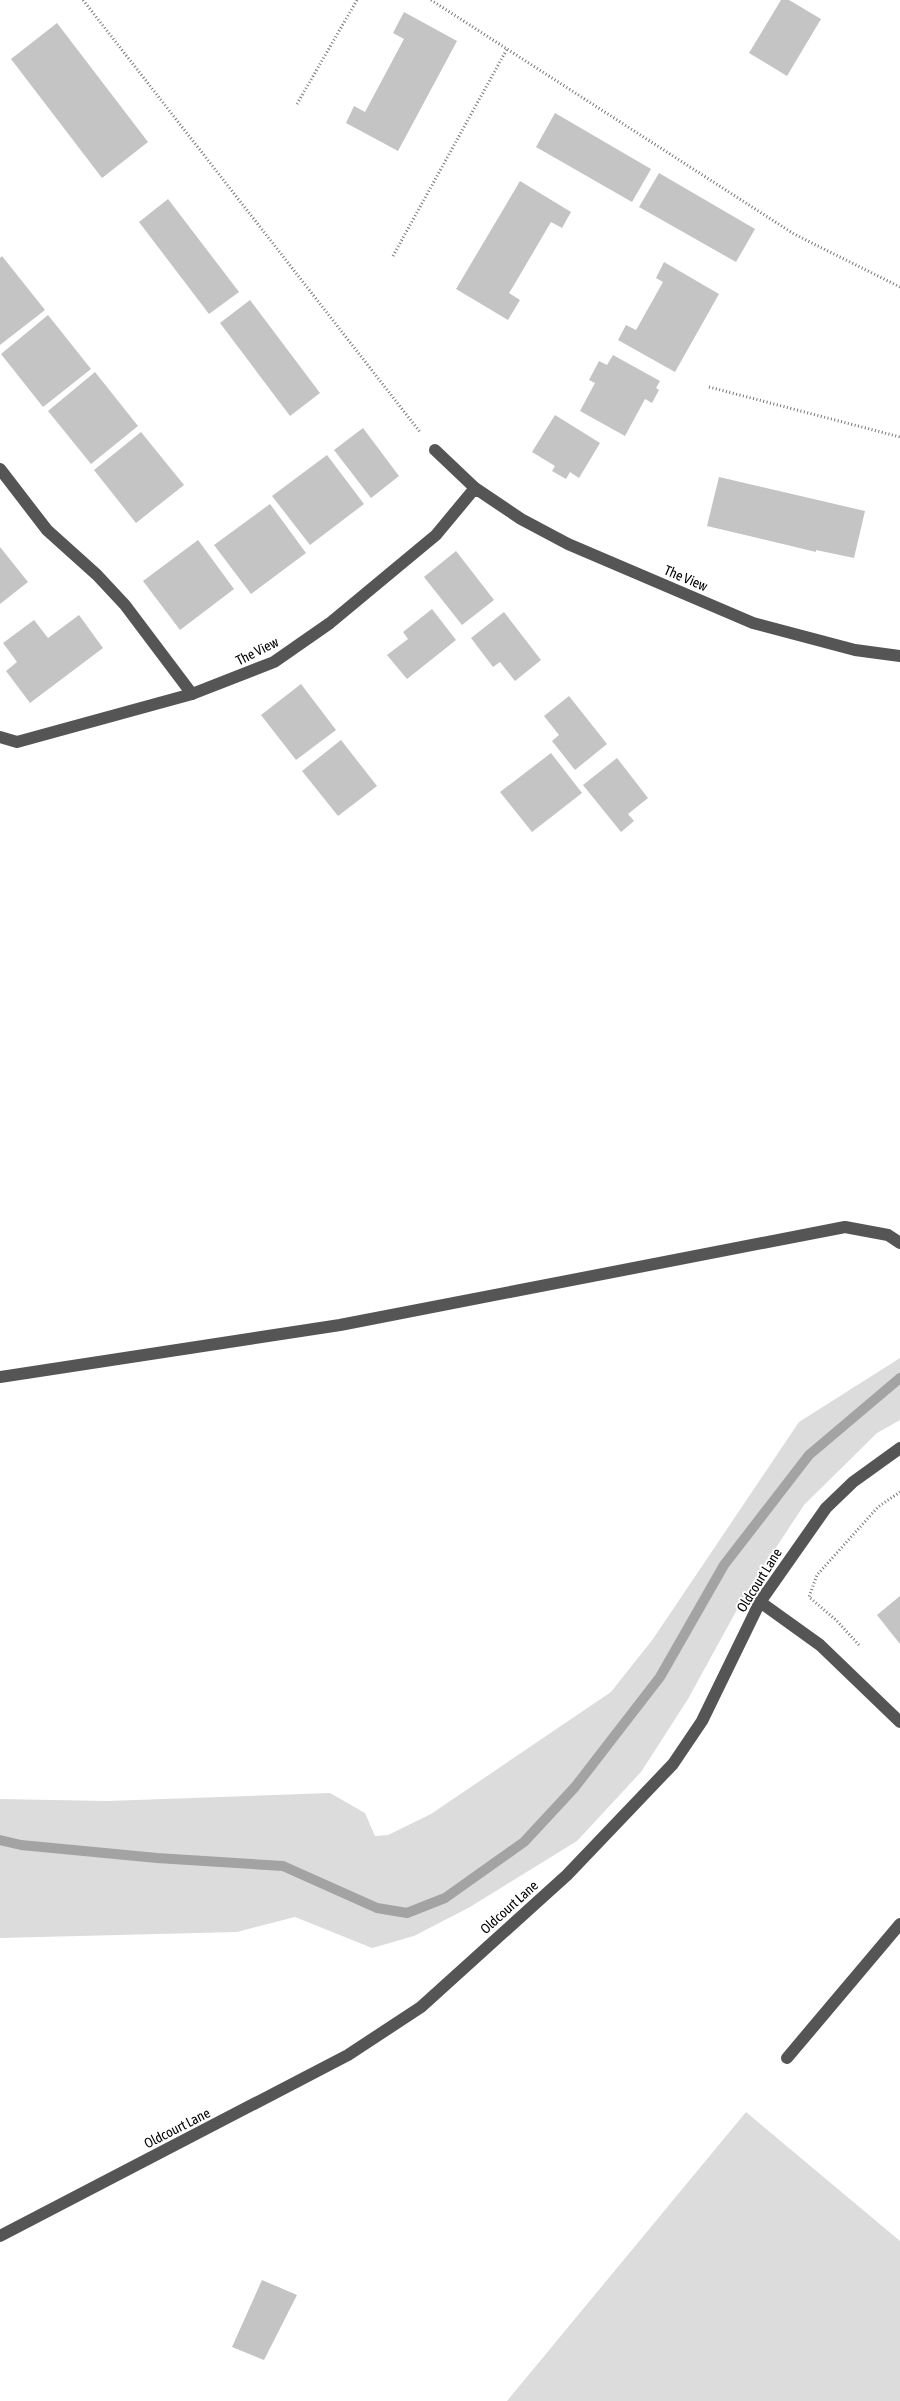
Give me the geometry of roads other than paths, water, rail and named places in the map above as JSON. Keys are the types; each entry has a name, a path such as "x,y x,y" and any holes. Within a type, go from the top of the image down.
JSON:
{"street":[{"name":"The View","path":"435,450 475,488 522,519 568,544 753,623 855,650 900,656"},
{"path":"0,469 47,530 97,574 124,605 192,694"},
{"name":"The View","path":"0,738 17,742 192,694 274,662 330,623 436,535 475,488"},
{"path":"0,1377 340,1325 845,1227 888,1235 900,1243"},
{"name":"Oldcourt Lane","path":"0,2236 348,2055 421,2008 567,1874 673,1764 702,1721 760,1602 826,1508 854,1482 900,1448"},
{"path":"760,1602 820,1645 900,1722"},
{"path":"787,2058 900,1924"}],"waterway":[{"path":"0,1840 21,1845 157,1858 283,1866 377,1908 407,1913 445,1898 524,1842 575,1787 660,1677 724,1565 809,1455 900,1378"}]}
